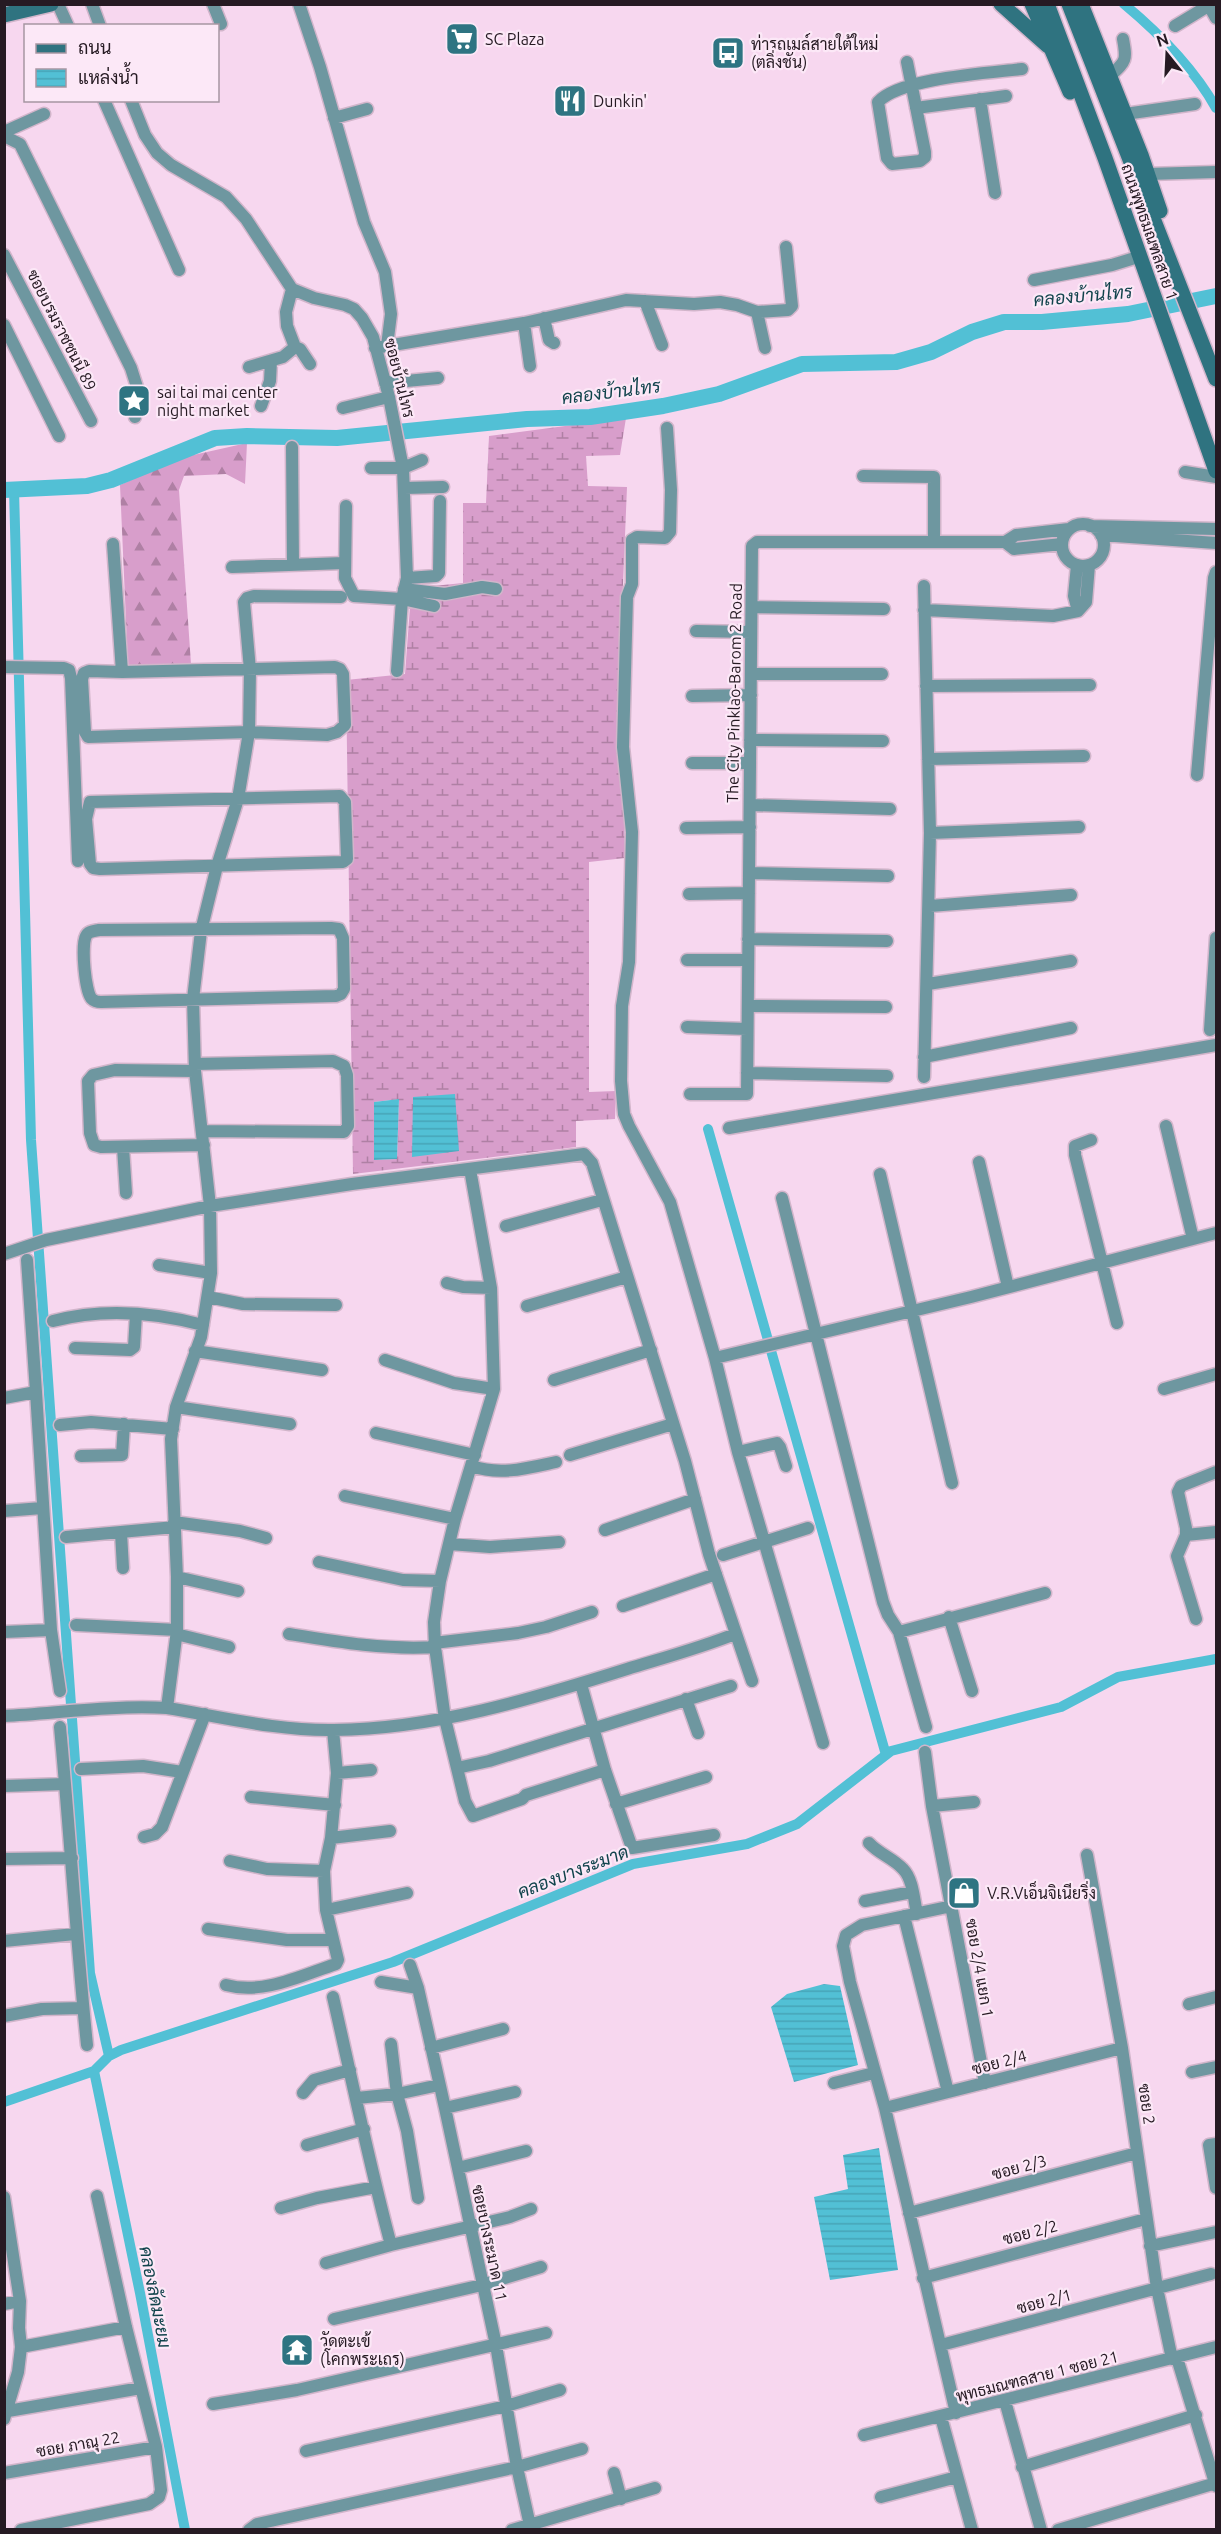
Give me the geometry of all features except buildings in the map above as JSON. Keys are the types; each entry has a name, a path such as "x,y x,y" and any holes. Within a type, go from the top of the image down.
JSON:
{"main road":[{"path":"4,15 51,4"},
{"path":"1001,4 1051,48"},
{"path":"1032,4 1122,226 1138,257"},
{"name":"ถนนพุทธมณฑลสาย 1","path":"1047,4 1105,158 1138,257 1216,471"},
{"name":"ถนนพุทธมณฑลสาย 1","path":"1069,4 1120,119 1170,262 1216,379"},
{"path":"1081,4 1110,76 1120,119 1148,174 1159,206 1163,241"}],"street":[{"path":"58,4 67,24"},
{"path":"92,4 99,24"},
{"path":"213,4 221,24"},
{"path":"299,4 364,222 388,281 392,315 381,347 524,323 626,300 694,304 720,302 757,312 788,310 792,306 786,247"},
{"path":"1175,26 1208,5 1216,18"},
{"path":"1110,76 1127,57 1123,39"},
{"path":"907,62 912,84 925,158 920,161 892,164 887,158 878,102 885,95 912,84 1022,69"},
{"path":"916,108 1006,96"},
{"path":"980,99 994,193"},
{"path":"105,102 178,270"},
{"path":"132,102 145,135 158,153 171,165 226,198 246,219 292,289 286,312 287,326 295,347 300,349 309,364"},
{"path":"1120,119 1195,104"},
{"path":"334,118 367,109"},
{"path":"4,134 44,114"},
{"path":"4,134 20,144 131,368 137,387 135,417"},
{"path":"1148,174 1216,172"},
{"name":"ซอยบรมราชชนนี 89","path":"4,255 91,421"},
{"path":"1034,280 1112,265 1138,257"},
{"name":"ซอยบ้านไทร","path":"292,289 314,298 345,304 354,309 381,347 385,383 398,439 405,488 404,588 397,671"},
{"path":"645,301 662,345"},
{"path":"757,312 765,348"},
{"path":"544,318 549,340 554,343"},
{"path":"524,323 530,366"},
{"path":"4,325 59,436"},
{"path":"249,367 283,357 295,347"},
{"path":"261,406 270,381 271,361"},
{"path":"385,383 438,378"},
{"path":"343,408 389,397"},
{"path":"667,428 671,490 670,532 665,538 637,537 632,540 632,584 627,597 622,747 632,832 629,962 621,1020 621,1098 629,1126 670,1202 715,1358 738,1452 823,1743"},
{"path":"292,447 293,564"},
{"path":"371,468 403,468 422,460"},
{"path":"1185,471 1216,477"},
{"path":"863,476 934,477 934,542"},
{"path":"405,488 443,487"},
{"path":"346,506 345,578 354,596 404,588 439,573 440,501"},
{"path":"1062,544 1014,549 1005,542 1016,535 1070,529 1079,525 1216,529"},
{"path":"924,610 1053,616 1078,611 1074,596 1083,565 1101,555 1104,542 1101,535 1090,525"},
{"path":"1070,529 1062,544 1066,557 1083,565"},
{"path":"1101,535 1216,543"},
{"name":"The City Pinklao-Barom 2 Road","path":"690,1094 747,1094 752,546 757,542 1005,542"},
{"path":"113,543 122,672"},
{"path":"232,567 344,562"},
{"path":"1197,775 1216,572"},
{"path":"924,586 930,833 924,1077"},
{"path":"404,588 445,594 466,588 496,589"},
{"path":"404,588 434,606"},
{"path":"167,1708 176,1632 177,1577 171,1473 173,1429 176,1407 203,1325 211,1273 210,1206 195,1067 193,999 201,931 216,866 238,799 249,732 250,670 244,602 247,598 341,597"},
{"path":"752,607 884,609"},
{"path":"696,631 752,632"},
{"path":"7,667 69,670 78,861"},
{"path":"340,669 343,674 345,725 337,732 327,735 249,732 88,737 83,722 82,679 84,673 89,671 250,670 340,669"},
{"path":"751,674 882,674"},
{"path":"926,686 1090,685"},
{"path":"692,696 751,695"},
{"path":"750,740 883,741"},
{"path":"928,759 1084,756"},
{"path":"692,763 750,763"},
{"path":"340,796 345,802 347,859 339,863 93,868 88,858 86,819 90,802 238,799 340,796"},
{"path":"750,805 890,809"},
{"path":"686,828 750,827"},
{"path":"930,833 1079,827"},
{"path":"749,873 888,876"},
{"path":"689,894 749,893"},
{"path":"930,906 1071,895"},
{"path":"339,929 343,938 344,989 341,994 336,996 193,999 94,1001 87,987 84,946 86,936 99,930 339,929"},
{"path":"1210,1030 1216,938"},
{"path":"748,939 887,941"},
{"path":"687,960 748,960"},
{"path":"928,984 1071,962"},
{"path":"748,1006 886,1007"},
{"path":"687,1027 747,1029"},
{"path":"924,1058 1071,1028"},
{"path":"729,1128 1216,1044"},
{"path":"203,1131 344,1132 348,1126 347,1075 344,1066 333,1061 115,1070 93,1075 88,1081 94,1145 101,1147 204,1145"},
{"path":"747,1073 887,1076"},
{"path":"1166,1126 1193,1239"},
{"path":"1091,1140 1077,1144 1074,1149 1100,1263 1117,1323"},
{"path":"123,1147 126,1193"},
{"path":"4,1254 46,1240 210,1206 584,1154 592,1163 674,1424 716,1574 752,1681"},
{"path":"979,1162 1008,1287"},
{"path":"470,1169 491,1288 494,1389 455,1519 440,1581 434,1622 445,1719 465,1800 473,1816 605,1770"},
{"path":"880,1174 952,1483"},
{"path":"782,1198 883,1602 899,1632 926,1727"},
{"path":"506,1226 602,1200"},
{"path":"715,1358 912,1311 1216,1233"},
{"path":"27,1260 51,1630 60,1691"},
{"path":"159,1265 211,1273"},
{"path":"527,1306 627,1277"},
{"path":"447,1283 463,1287 491,1288"},
{"path":"208,1297 243,1304 336,1305"},
{"path":"53,1321 77,1314 104,1312 160,1316 203,1325"},
{"path":"75,1348 130,1350 134,1347 135,1341 136,1314"},
{"path":"554,1380 651,1350"},
{"path":"195,1351 322,1370"},
{"path":"385,1360 454,1383 494,1389"},
{"path":"1164,1389 1216,1374"},
{"path":"4,1398 36,1392"},
{"path":"176,1407 290,1424"},
{"path":"60,1425 91,1422 173,1429"},
{"path":"81,1456 122,1455 124,1424"},
{"path":"570,1455 674,1424"},
{"path":"376,1433 474,1460 484,1470 513,1471 556,1462"},
{"path":"738,1452 777,1443 786,1466"},
{"path":"1196,1619 1177,1556 1186,1535 1179,1489 1216,1472"},
{"path":"345,1496 455,1519"},
{"path":"605,1530 695,1499"},
{"path":"4,1511 42,1508"},
{"path":"66,1537 121,1533 175,1524 240,1530 266,1538"},
{"path":"723,1555 808,1528"},
{"path":"1186,1535 1216,1532"},
{"path":"121,1533 123,1568"},
{"path":"449,1544 490,1547 559,1542"},
{"path":"318,1562 403,1580 440,1581"},
{"path":"623,1606 716,1574"},
{"path":"177,1577 238,1591"},
{"path":"899,1632 1045,1593"},
{"path":"289,1634 357,1645 403,1649 518,1633 546,1627 592,1612"},
{"path":"949,1617 972,1690"},
{"path":"75,1625 176,1632 228,1647"},
{"path":"4,1632 51,1630"},
{"path":"4,1716 101,1707 167,1708 289,1729 333,1730 445,1719 581,1684 735,1634"},
{"path":"581,1684 605,1770 632,1848 714,1835"},
{"path":"458,1768 489,1761 732,1686"},
{"path":"686,1699 698,1733"},
{"path":"144,1837 155,1834 162,1827 205,1714"},
{"path":"60,1727 72,1858 75,1934 87,2044"},
{"path":"226,1985 241,1989 264,1988 336,1964 338,1960 326,1910 324,1871 335,1805 337,1773 333,1730"},
{"name":"ซอย 2/4 แยก 1","path":"925,1752 932,1806 985,2083"},
{"path":"81,1769 143,1766 182,1772"},
{"path":"337,1773 371,1770"},
{"path":"616,1804 706,1777"},
{"path":"4,1786 65,1784"},
{"path":"251,1797 335,1805"},
{"path":"932,1806 974,1802"},
{"path":"331,1838 390,1831"},
{"path":"869,1843 878,1853 903,1868 907,1874 912,1892 911,1915 948,2092"},
{"name":"ซอย 2","path":"1087,1855 1122,2048 1157,2288 1174,2358 1196,2415 1216,2485"},
{"path":"4,1859 72,1858"},
{"path":"230,1861 267,1869 324,1871"},
{"path":"865,1901 912,1892"},
{"path":"326,1910 407,1893"},
{"path":"952,1906 862,1924 846,1935 843,1946 850,1982 885,2108 956,2413"},
{"path":"208,1929 287,1940 333,1940"},
{"path":"4,1941 75,1934"},
{"name":"ซอยบางระมาด 11","path":"410,1965 418,1988 496,2345 530,2527"},
{"path":"381,1982 418,1988"},
{"path":"333,1997 391,2245"},
{"path":"1189,2004 1216,1997"},
{"path":"4,2016 42,2009 83,2008"},
{"path":"431,2048 503,2029"},
{"path":"391,2043 397,2094 407,2131 418,2198"},
{"name":"ซอย 2/4","path":"885,2108 1122,2048"},
{"path":"1192,2072 1216,2067"},
{"path":"303,2093 314,2080 350,2070"},
{"path":"834,2083 874,2073"},
{"path":"357,2098 397,2094 439,2085"},
{"path":"445,2108 515,2092"},
{"path":"307,2145 364,2129"},
{"path":"1216,2144 1209,2145 1216,2188"},
{"path":"458,2168 526,2151"},
{"name":"ซอย 2/3","path":"909,2213 1137,2153"},
{"path":"281,2208 317,2198 376,2187"},
{"path":"21,2529 44,2528 155,2501 159,2498 162,2484 156,2447 97,2196"},
{"path":"4,2197 20,2301 21,2347 20,2361 6,2415 141,2388"},
{"path":"326,2263 510,2217 531,2209"},
{"name":"ซอย 2/2","path":"923,2278 1146,2218"},
{"path":"1150,2246 1216,2232"},
{"path":"334,2319 482,2284 541,2267"},
{"name":"ซอย 2/1","path":"941,2345 1211,2274"},
{"path":"4,2304 20,2301"},
{"path":"21,2347 126,2327"},
{"path":"213,2403 297,2390 546,2333"},
{"name":"พุทธมณฑลสาย 1 ซอย 21","path":"864,2435 941,2418 1216,2347"},
{"path":"306,2451 506,2406 560,2390"},
{"path":"1005,2401 1041,2529"},
{"path":"1022,2467 1196,2415"},
{"path":"941,2418 972,2529"},
{"name":"ซอย ภาณุ 22","path":"4,2473 156,2447"},
{"path":"249,2529 257,2524 517,2467 582,2449"},
{"path":"614,2473 621,2499"},
{"path":"881,2497 957,2477"},
{"path":"1058,2529 1216,2485"},
{"path":"513,2529 530,2527 655,2488"}],"green space":[{"path":"626,418 620,455 586,456 588,486 627,487 617,731 624,804 625,858 589,862 589,1092 616,1091 615,1119 576,1121 576,1147 353,1174 346,680 405,674 410,607 433,586 463,583 463,503 486,503 489,436","holes":["399,1099 397,1159 374,1160 374,1102"]},
{"path":"247,443 245,484 226,474 184,476 179,490 191,664 128,666 120,485 180,458"}],"water":[{"path":"455,1094 459,1151 412,1157 413,1097"},
{"path":"399,1099 397,1159 374,1160 374,1102"},
{"path":"824,1984 840,1986 858,2065 794,2082 771,2007 787,1994"},
{"path":"879,2148 898,2270 830,2280 814,2197 848,2189 843,2155"}],"waterway":[{"path":"1124,4 1175,52 1197,79 1216,108"},
{"name":"คลองบ้านไทร","path":"4,490 87,486 111,480 215,438 247,436 337,438 527,419 590,417 663,406 719,394 802,364 896,362 931,352 972,332 1004,322 1042,322 1128,314 1216,296"},
{"path":"14,489 31,1140 90,1973 109,2056"},
{"path":"708,1129 886,1755"},
{"name":"คลองบางระมาด","path":"4,2102 94,2071 109,2056 121,2050 393,1962 633,1864 747,1844 797,1824 891,1751 1061,1707 1118,1677 1216,1659"},
{"name":"คลองลัดมะยม","path":"94,2071 140,2293 185,2530"}],"place":[{"name":"SC Plaza","path":"462,39"},
{"name":"ท่ารถเมล์สายใต้ใหม่ (ตลิ่งชัน)","path":"728,53"},
{"name":"Dunkin'","path":"570,101"},
{"name":"sai tai mai center night market","path":"134,401"},
{"name":"V.R.Vเอ็นจิเนียริ่ง","path":"964,1893"},
{"name":"วัดตะเข้ (โคกพระเถร)","path":"297,2350"}]}
